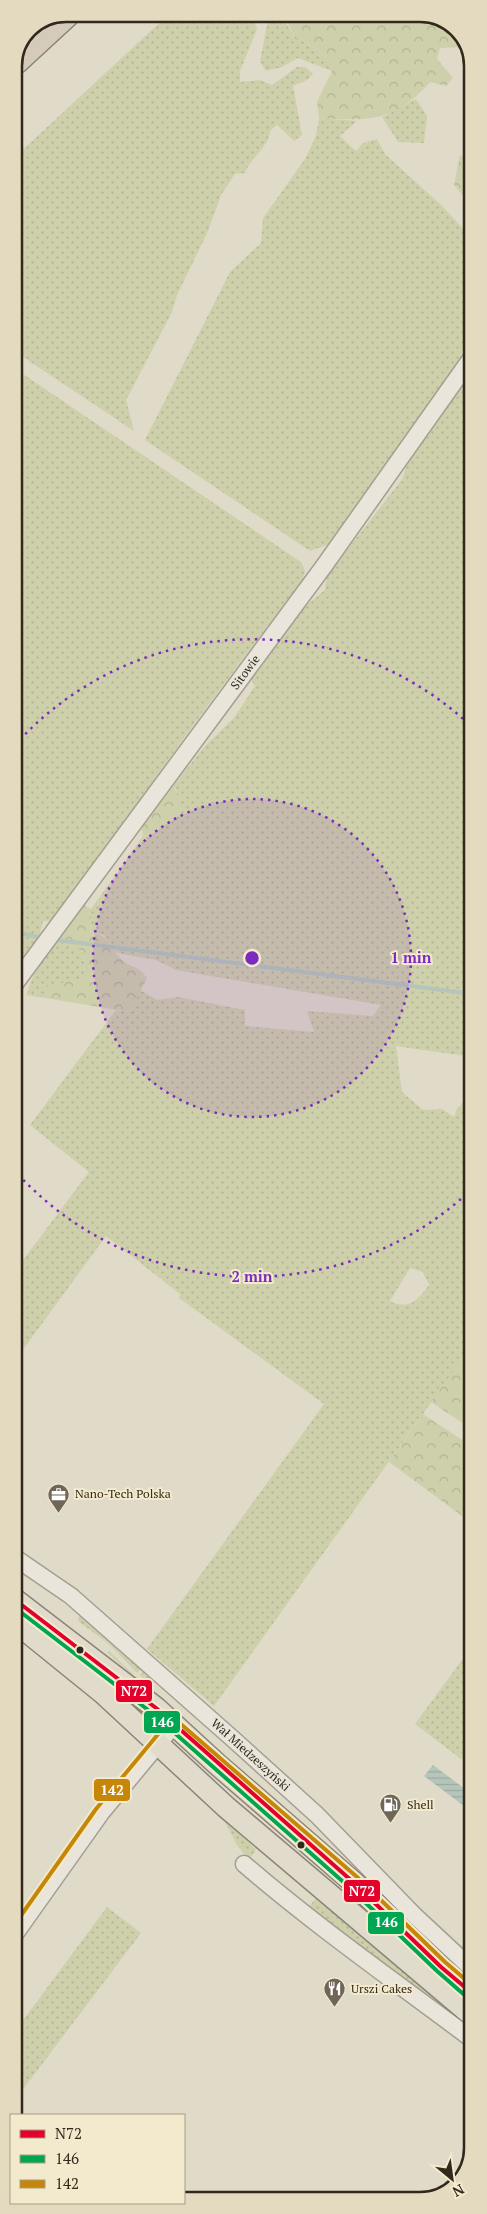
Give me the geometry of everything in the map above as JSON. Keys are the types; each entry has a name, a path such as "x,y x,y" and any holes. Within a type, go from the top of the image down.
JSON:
{"highway":[{"path":"25,53 57,23"}],"main road":[{"path":"22,1605 132,1689 174,1725 353,1882 441,1967 464,1986"},
{"path":"22,1627 103,1693 226,1807 464,2008"}],"street":[{"name":"Sitowie","path":"22,974 324,566 464,368"},
{"name":"Wał Miedzeszyński","path":"22,1562 71,1596 233,1739 317,1815 415,1916 464,1962"},
{"path":"22,1924 101,1814 174,1725"},
{"path":"244,1864 326,1932 406,1988 464,2033"}],"green space":[{"path":"160,22 254,23 257,29 240,71 240,82 260,80 272,85 297,67 305,67 313,74 307,80 293,86 302,135 294,141 277,125 270,131 269,137 245,173 235,174 221,195 208,231 177,295 172,312 126,400 134,431 22,356 22,151"},
{"path":"267,23 285,23 295,39 308,44 322,54 332,71 298,58 282,67 266,71 260,62"},
{"path":"286,23 429,23 449,33 460,47 440,48 437,59 453,78 446,86 430,82 405,105 393,112 380,116 353,119 319,118 317,102 332,71 326,59 318,50 295,39 289,25"},
{"path":"416,99 427,116 424,143 398,142 382,117"},
{"path":"319,118 357,121 340,136 356,151 363,143 377,139 385,154 441,205 464,229 464,347 458,363 330,544 310,551 145,440 230,272 261,243 263,218 305,159 316,136"},
{"path":"460,155 464,156 464,197 454,185"},
{"path":"22,373 301,562 305,571 303,579 197,720 52,921 43,921 37,946 22,965"},
{"path":"464,380 464,1056 396,1046 402,1092 423,1110 442,1109 454,1117 457,1109 464,1101 464,1357 214,1706 147,1649 324,1404 179,1298 180,1294 106,1236 22,1351 22,1261 89,1172 30,1125 116,1010 130,1012 140,990 157,1000 178,997 245,1010 245,1026 314,1032 307,1011 373,1016 381,1005 176,970 156,960 117,953 104,935 90,931 91,909 143,836 150,837 177,791 173,786 204,747 234,718 255,686 248,675 298,612 325,590 327,576 403,478 409,455","holes":["410,1268 423,1272 429,1285 417,1299 408,1304 403,1305 390,1301"]},
{"path":"173,786 181,799 177,817 150,837 143,836 141,826"},
{"path":"84,905 91,909 90,931 104,937 120,958 139,970 147,978 130,1012 45,998 47,985 75,981 89,973 80,950 58,937"},
{"path":"58,937 80,950 90,973 75,981 48,985 45,998 26,995 39,960"},
{"path":"464,1356 464,1424 431,1402"},
{"path":"423,1414 464,1441 464,1517 389,1462"},
{"path":"80,1612 154,1678 146,1680 140,1675 143,1672 140,1670 137,1673 109,1644 78,1621"},
{"path":"109,1651 146,1687 146,1688 107,1652"},
{"path":"464,1657 464,1761 415,1724"},
{"path":"223,1818 235,1825 256,1850 249,1859 237,1845"},
{"path":"317,1897 464,2020 464,2024 308,1908"},
{"path":"107,1907 141,1933 22,2091 22,2022"}],"shaded area":[{"path":"433,1765 464,1788 464,1806 424,1776"}],"waterway":[{"path":"22,933 41,938"},
{"path":"57,940 464,993"}],"transit line":[{"name":"N72","path":"22,1605 156,1708 353,1882 441,1967 464,1986"},
{"name":"146","path":"22,1613 152,1713 349,1887 464,1995"},
{"name":"142","path":"22,1914 96,1809 169,1721 175,1719 357,1877 464,1978"}],"place":[{"name":"Nano-Tech Polska","path":"59,1513"},
{"name":"Shell","path":"391,1824"},
{"name":"Urszi Cakes","path":"335,2008"}]}
